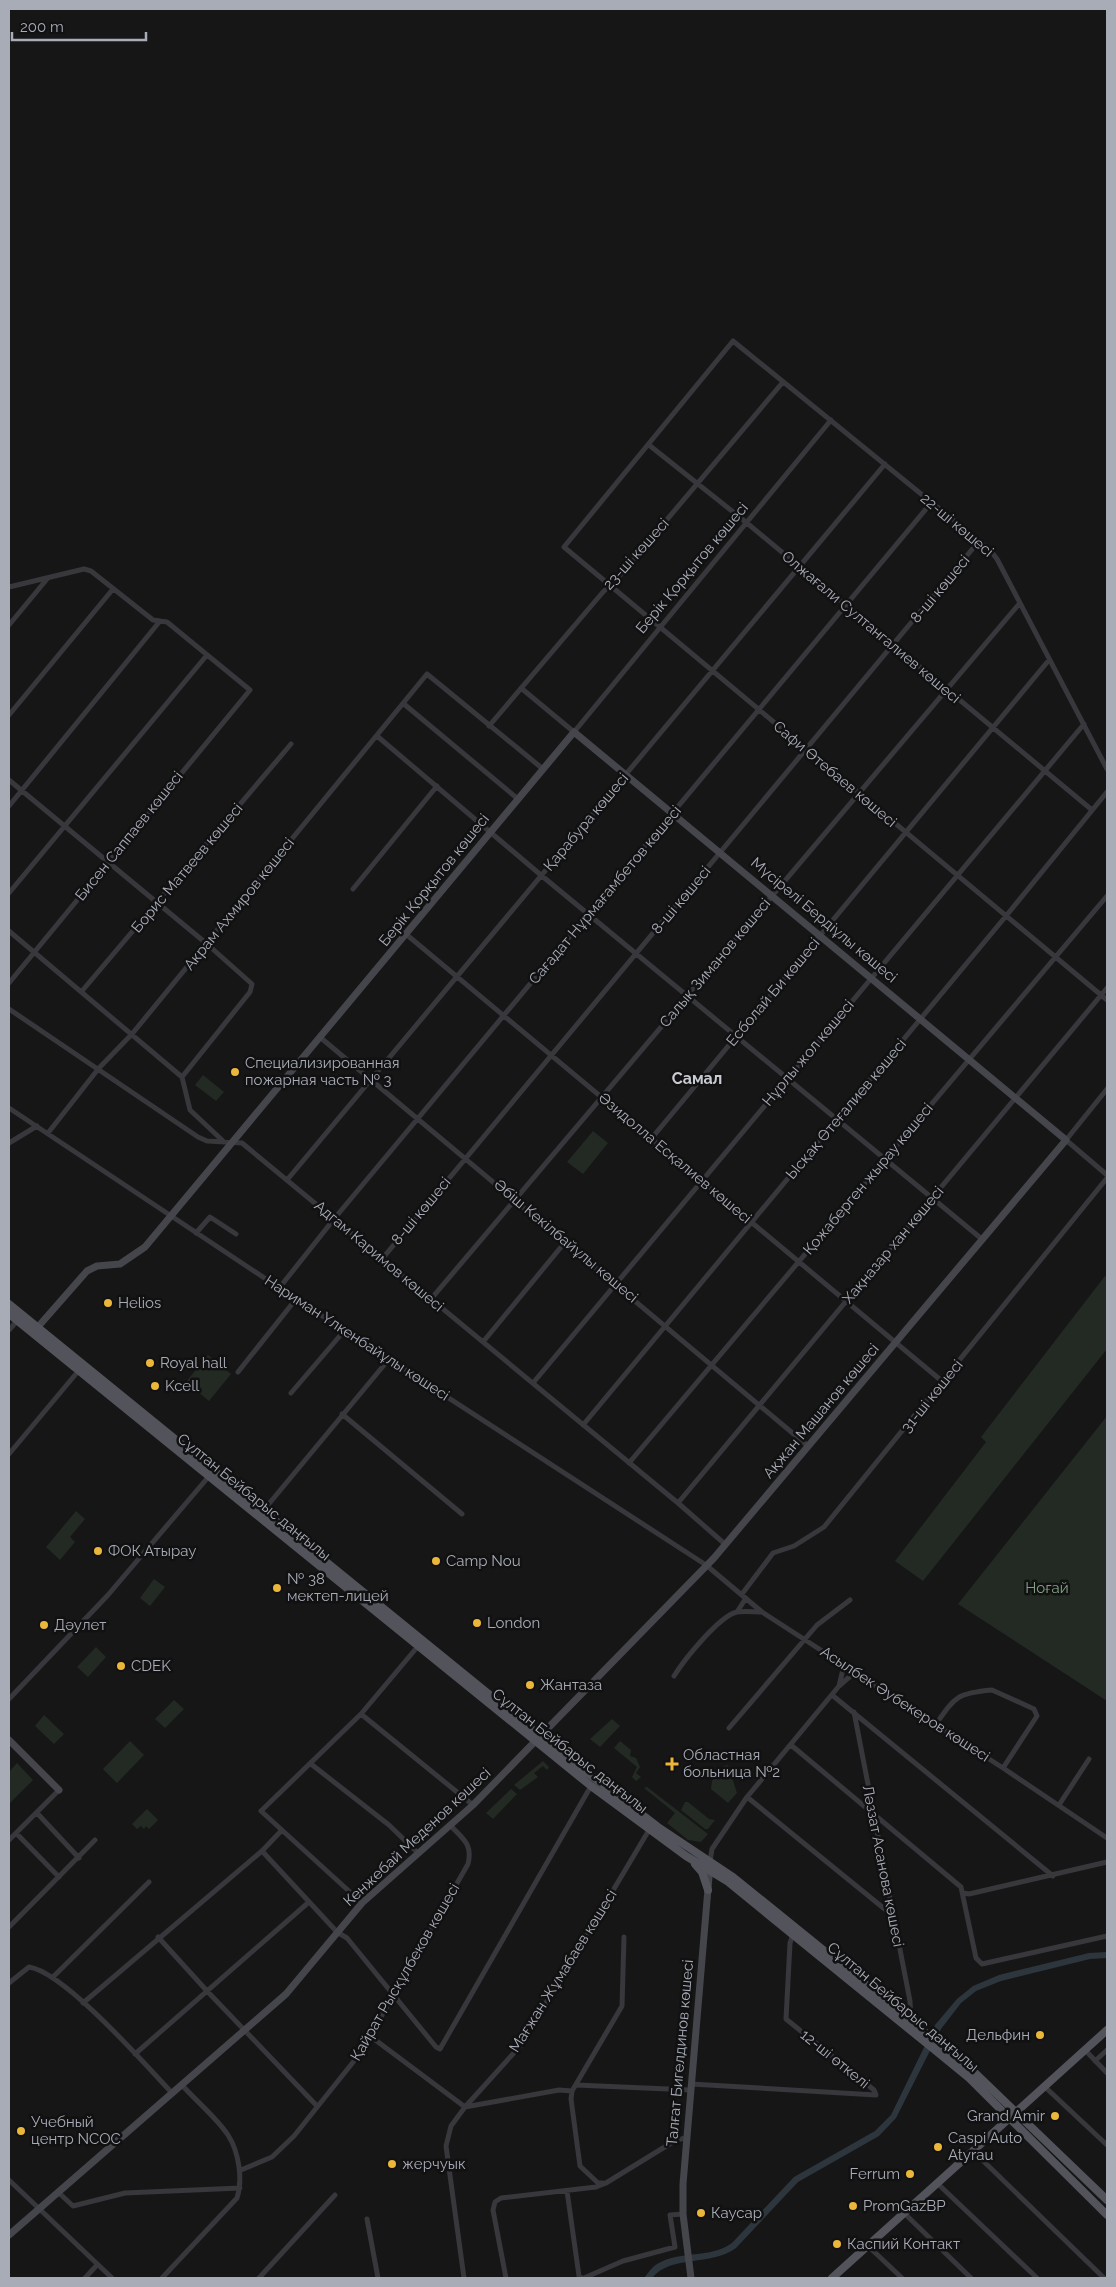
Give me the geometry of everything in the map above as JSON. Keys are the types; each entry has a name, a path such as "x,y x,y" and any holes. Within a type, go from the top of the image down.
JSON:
{"main road":[{"name":"Сұлтан Бейбарыс даңғылы","path":"9,1304 81,1368"},
{"name":"Сұлтан Бейбарыс даңғылы","path":"9,1314 81,1368 473,1686 591,1786 648,1830 686,1856 733,1877 911,2021 1006,2102 1107,2200"},
{"name":"Сұлтан Бейбарыс даңғылы","path":"211,1474 263,1511 420,1644"},
{"name":"Сұлтан Бейбарыс даңғылы","path":"538,1740 710,1866 969,2078 1107,2215"},
{"path":"686,1856 702,1872 708,1890"},
{"path":"832,2278 1107,2030"},
{"path":"1006,2102 1015,2106 1025,2104"},
{"path":"1023,2118 1022,2111 1025,2104"},
{"path":"998,2108 1002,2119 999,2128"},
{"path":"999,2128 1008,2124 1018,2128"}],"street":[{"name":"22-ші көшесі","path":"649,445 733,341 979,541 997,559 1107,769"},
{"name":"23-шi көшесi","path":"489,726 698,484 783,382"},
{"name":"Берік Қорқытов көшесі","path":"37,1328 87,1271 98,1266 120,1264 145,1248 407,935 831,420"},
{"name":"Олжағали Султангалиев көшесі","path":"649,445 747,523 1092,810"},
{"name":"Сафи Өтебаев көшесі","path":"649,445 564,546 712,672 1107,1000"},
{"name":"Қарабура көшесі","path":"287,1180 885,464"},
{"name":"Сағадат Нұрмағамбетов көшесі","path":"280,1287 334,1219 931,503"},
{"name":"8-шi көшесi","path":"382,1259 979,541"},
{"path":"9,587 84,569 92,571 153,620 167,622 207,655 9,894"},
{"path":"9,625 48,579"},
{"path":"9,715 113,589"},
{"name":"Салық Зиманов көшесі","path":"431,1299 1019,604"},
{"path":"9,806 160,622"},
{"name":"Бисен Саппаев көшесі","path":"9,982 250,690 207,655"},
{"name":"Есболай Би көшесі","path":"651,1139 1049,660"},
{"name":"Акрам Ахмиров көшесі","path":"48,1133 99,1068 132,1034 207,944 427,674 489,726"},
{"name":"Мүсірәлі Бердіұлы көшесі","path":"521,688 1016,1097 1107,1177"},
{"path":"404,704 518,799"},
{"name":"Нұрлы жол көшесі","path":"533,1383 1084,724"},
{"path":"489,726 543,769"},
{"path":"377,736 542,876 983,1240"},
{"name":"Борис Матвеев көшесі","path":"82,992 291,744"},
{"path":"9,780 250,980 252,984 250,992 182,1077"},
{"path":"352,889 437,786"},
{"name":"Ысқақ Өтеғалиев көшесі","path":"583,1424 837,1120 1107,792"},
{"name":"Қожаберген жырау көшесі","path":"629,1462 1107,896"},
{"path":"9,931 182,1077 190,1110 223,1141"},
{"name":"Әзидолла Есқалиев көшесі","path":"407,935 943,1382"},
{"name":"Хақназар хан көшесі","path":"678,1503 1107,988"},
{"name":"Адгам Каримов көшесі","path":"9,1009 198,1136 207,1141 242,1142 629,1462 726,1545"},
{"name":"Әбіш Кекілбайұлы көшесі","path":"321,1038 466,1157 808,1446"},
{"name":"Ақжан Машанов көшесі","path":"538,1740 726,1545 983,1240 1107,1089"},
{"name":"Нариман Үлкенбайұлы көшесі","path":"9,1108 344,1331 706,1565"},
{"path":"9,1143 37,1126"},
{"name":"31-ші көшесі","path":"737,1612 744,1596 773,1553 794,1546 824,1527 1107,1177"},
{"path":"196,1233 210,1217 236,1234"},
{"path":"483,1342 566,1241"},
{"path":"238,1372 296,1299"},
{"path":"9,1330 17,1321"},
{"path":"291,1393 344,1331"},
{"path":"263,1511 389,1359"},
{"path":"9,1454 81,1368"},
{"path":"342,1414 462,1514"},
{"path":"9,1700 108,1595 211,1474"},
{"name":"Асылбек Әубекеров көшесі","path":"706,1565 762,1612 936,1724 1107,1838"},
{"path":"729,1728 817,1625 850,1600"},
{"path":"674,1676 681,1665 725,1618 737,1612 762,1612"},
{"path":"362,1903 261,1811 277,1792 311,1764 361,1714 420,1644"},
{"path":"839,1686 843,1669 840,1662"},
{"path":"710,1866 712,1849 747,1797 839,1686 855,1672"},
{"path":"936,1724 957,1697 992,1690 1034,1709 1037,1716 1003,1768"},
{"path":"832,1695 1053,1876"},
{"name":"Ләззат Асанова көшесі","path":"854,1712 872,1813 910,2001 911,2021"},
{"path":"361,1714 472,1805"},
{"path":"9,1740 59,1790 9,1840"},
{"name":"Кенжебай Меденов көшесі","path":"9,2235 59,2193 180,2084 245,2032 286,1994 362,1903 472,1805 538,1740"},
{"path":"790,1745 961,1887 976,1958 979,1962 989,1964 1107,1936"},
{"path":"1059,1805 1089,1759"},
{"path":"311,1764 389,1825 418,1853"},
{"path":"262,1851 338,1932 347,1938 436,2047 440,2049 591,1786"},
{"path":"747,1797 892,1915"},
{"path":"37,1812 79,1858"},
{"name":"Қайрат Рысқұлбеков көшесі","path":"241,2170 272,2157 294,2136 354,2061 370,2036 468,1864 471,1852 469,1846 450,1825"},
{"path":"83,2003 158,1937 262,1851 282,1830"},
{"name":"Мағжан Жұмабаев көшесі","path":"464,2278 446,2146 451,2126 465,2106 521,2045 648,1830"},
{"path":"16,1834 59,1877"},
{"path":"9,1927 95,1840"},
{"path":"963,1893 969,1894 1053,1876 1107,1862"},
{"name":"Талғат Бигелдинов көшесі","path":"690,2278 683,2214 686,2138 710,1866"},
{"path":"53,1977 149,1882"},
{"path":"135,2054 309,1902"},
{"name":"12-ші өткелі","path":"691,2087 876,2095 874,2090 786,2019 790,1942 793,1934"},
{"path":"158,1937 245,2032 317,2106"},
{"path":"606,2183 598,2183 580,2166 571,2099 572,2091 622,2006 624,1937"},
{"path":"9,1983 29,1966 38,1968 53,1977 83,2003 171,2092"},
{"path":"370,2036 465,2106 560,2090 572,2091"},
{"path":"1085,2050 1107,2073"},
{"path":"1095,2061 1107,2050"},
{"path":"162,2278 237,2198 240,2188 241,2170 229,2136 180,2084"},
{"path":"576,2085 691,2087"},
{"path":"1044,2086 1107,2145"},
{"path":"506,2278 493,2210 495,2202 501,2198 567,2191 606,2183 676,2140 686,2138"},
{"path":"973,2151 1104,2278"},
{"path":"9,2180 38,2210 112,2278"},
{"path":"937,2183 1037,2278"},
{"path":"59,2193 73,2206 125,2193 240,2188"},
{"path":"567,2191 579,2276 583,2278 623,2261 675,2248 670,2215 683,2214"},
{"path":"259,2278 335,2195"},
{"path":"904,2214 971,2278"},
{"path":"368,2220 378,2278"},
{"path":"868,2246 902,2278"},
{"path":"85,2278 97,2265"}],"green space":[{"path":"203,1075 224,1092 216,1101 195,1085"},
{"path":"593,1131 608,1143 583,1174 567,1162"},
{"path":"1105,1276 1107,1277 1107,1349 923,1581 895,1561 986,1442 981,1437"},
{"path":"208,1355 231,1374 209,1401 186,1382"},
{"name":"Ноғай","path":"1107,1416 1107,1701 958,1604"},
{"path":"76,1511 85,1519 70,1537 75,1542 60,1560 46,1547"},
{"path":"154,1579 165,1587 150,1606 140,1598"},
{"path":"96,1647 106,1657 88,1677 77,1667"},
{"path":"174,1700 184,1709 165,1728 155,1719"},
{"path":"44,1715 64,1734 54,1744 35,1726"},
{"path":"612,1719 620,1726 600,1747 590,1739"},
{"path":"130,1741 144,1755 117,1783 103,1769"},
{"path":"620,1741 631,1750 630,1756 636,1758 640,1767 636,1773 641,1777 636,1781 632,1777 637,1767 614,1748"},
{"path":"543,1761 549,1767 547,1770 543,1766 534,1773 538,1777 520,1790 514,1785"},
{"path":"17,1763 33,1780 9,1804 9,1772"},
{"path":"728,1765 737,1793 728,1803 711,1789 712,1781 724,1766"},
{"path":"647,1787 708,1834 701,1842 688,1840 667,1823 675,1813 644,1788"},
{"path":"511,1789 517,1794 493,1819 486,1813"},
{"path":"685,1802 688,1802 709,1819 715,1820 708,1829 705,1829 681,1810"},
{"path":"147,1809 158,1820 149,1829 146,1826 144,1829 141,1826 137,1829 132,1824"}],"shaded area":[{"path":"1107,1952 1107,1958 1090,1959 1001,1981 976,1991 961,2003 941,2029 896,2118 879,2136 798,2182 736,2248 726,2254 715,2257 670,2266 652,2278 644,2278 655,2265 666,2260 714,2251 732,2243 794,2177 875,2131 891,2115 935,2025 957,1999 973,1986 999,1975 1089,1953"}],"place":[{"name":"Специализированная пожарная часть № 3","path":"235,1072"},
{"name":"Helios","path":"108,1303"},
{"name":"Royal hall","path":"150,1363"},
{"name":"Kcell","path":"155,1386"},
{"name":"ФОК Атырау","path":"98,1551"},
{"name":"Camp Nou","path":"436,1561"},
{"name":"№ 38 мектеп-лицей","path":"277,1588"},
{"name":"London","path":"477,1623"},
{"name":"Дәулет","path":"44,1625"},
{"name":"CDEK","path":"121,1666"},
{"name":"Жантаза","path":"530,1685"},
{"name":"Областная больница №2","path":"672,1764"},
{"name":"Дельфин","path":"1040,2035"},
{"name":"Grand Amir","path":"1055,2116"},
{"name":"Учебный центр NCOC","path":"21,2131"},
{"name":"Caspi Auto Atyrau","path":"938,2147"},
{"name":"жерчуык","path":"392,2164"},
{"name":"Ferrum","path":"910,2174"},
{"name":"PromGazBP","path":"853,2206"},
{"name":"Каусар","path":"701,2213"},
{"name":"Каспий Контакт","path":"837,2244"}],"district":[{"name":"Самал","path":"697,1078"}]}
